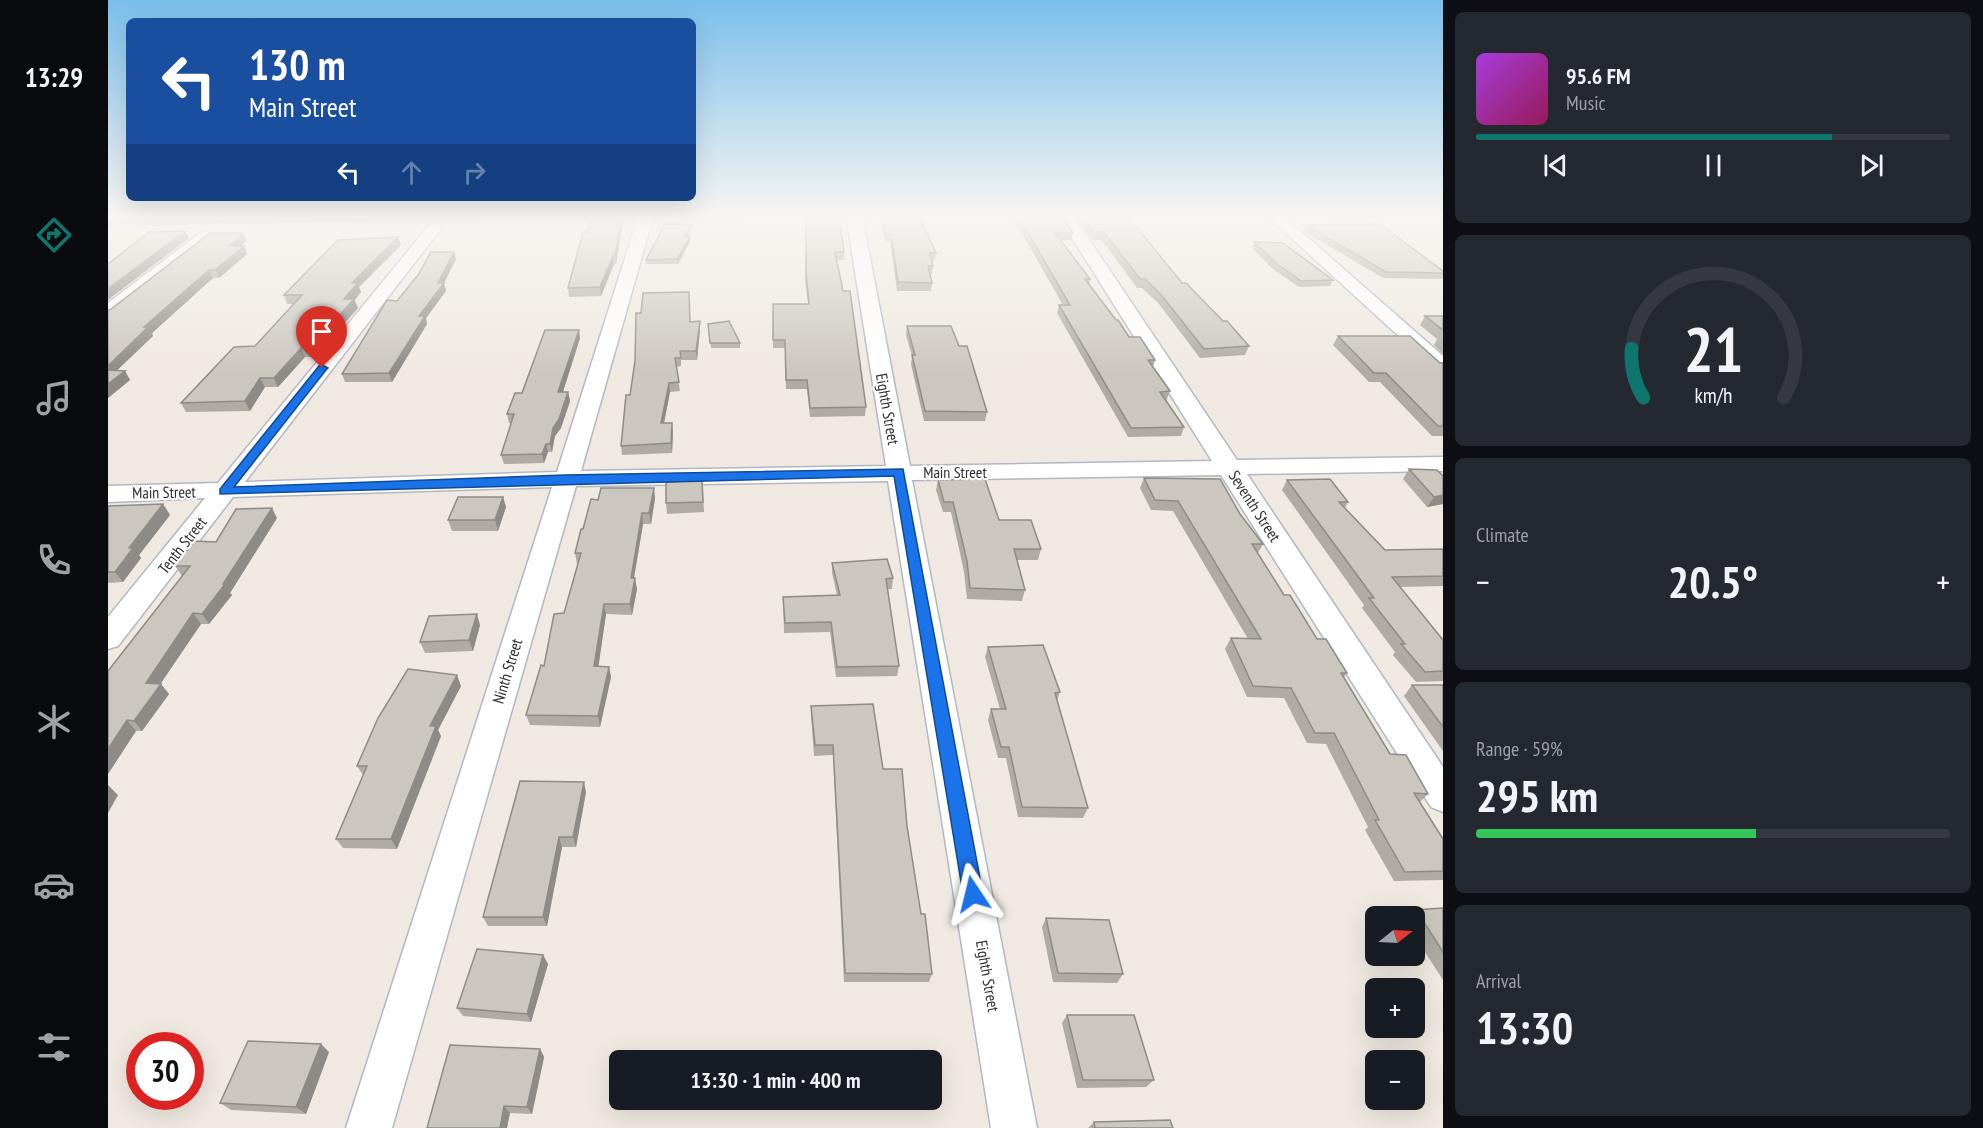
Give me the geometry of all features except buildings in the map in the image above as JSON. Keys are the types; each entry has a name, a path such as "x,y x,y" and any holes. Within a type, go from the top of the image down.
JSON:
{"street":[{"path":"108,312 166,267"},
{"name":"Tenth Street","path":"108,638 403,267"},
{"name":"Ninth Street","path":"369,1128 631,267"},
{"name":"Eighth Street","path":"863,267 1014,1128"},
{"name":"Seventh Street","path":"1099,267 1443,796"},
{"path":"1331,267 1443,366"},
{"name":"Main Street","path":"108,494 565,479 1443,464"}],"route":[{"path":"322,368 224,491 565,479 899,472 973,894"}]}
